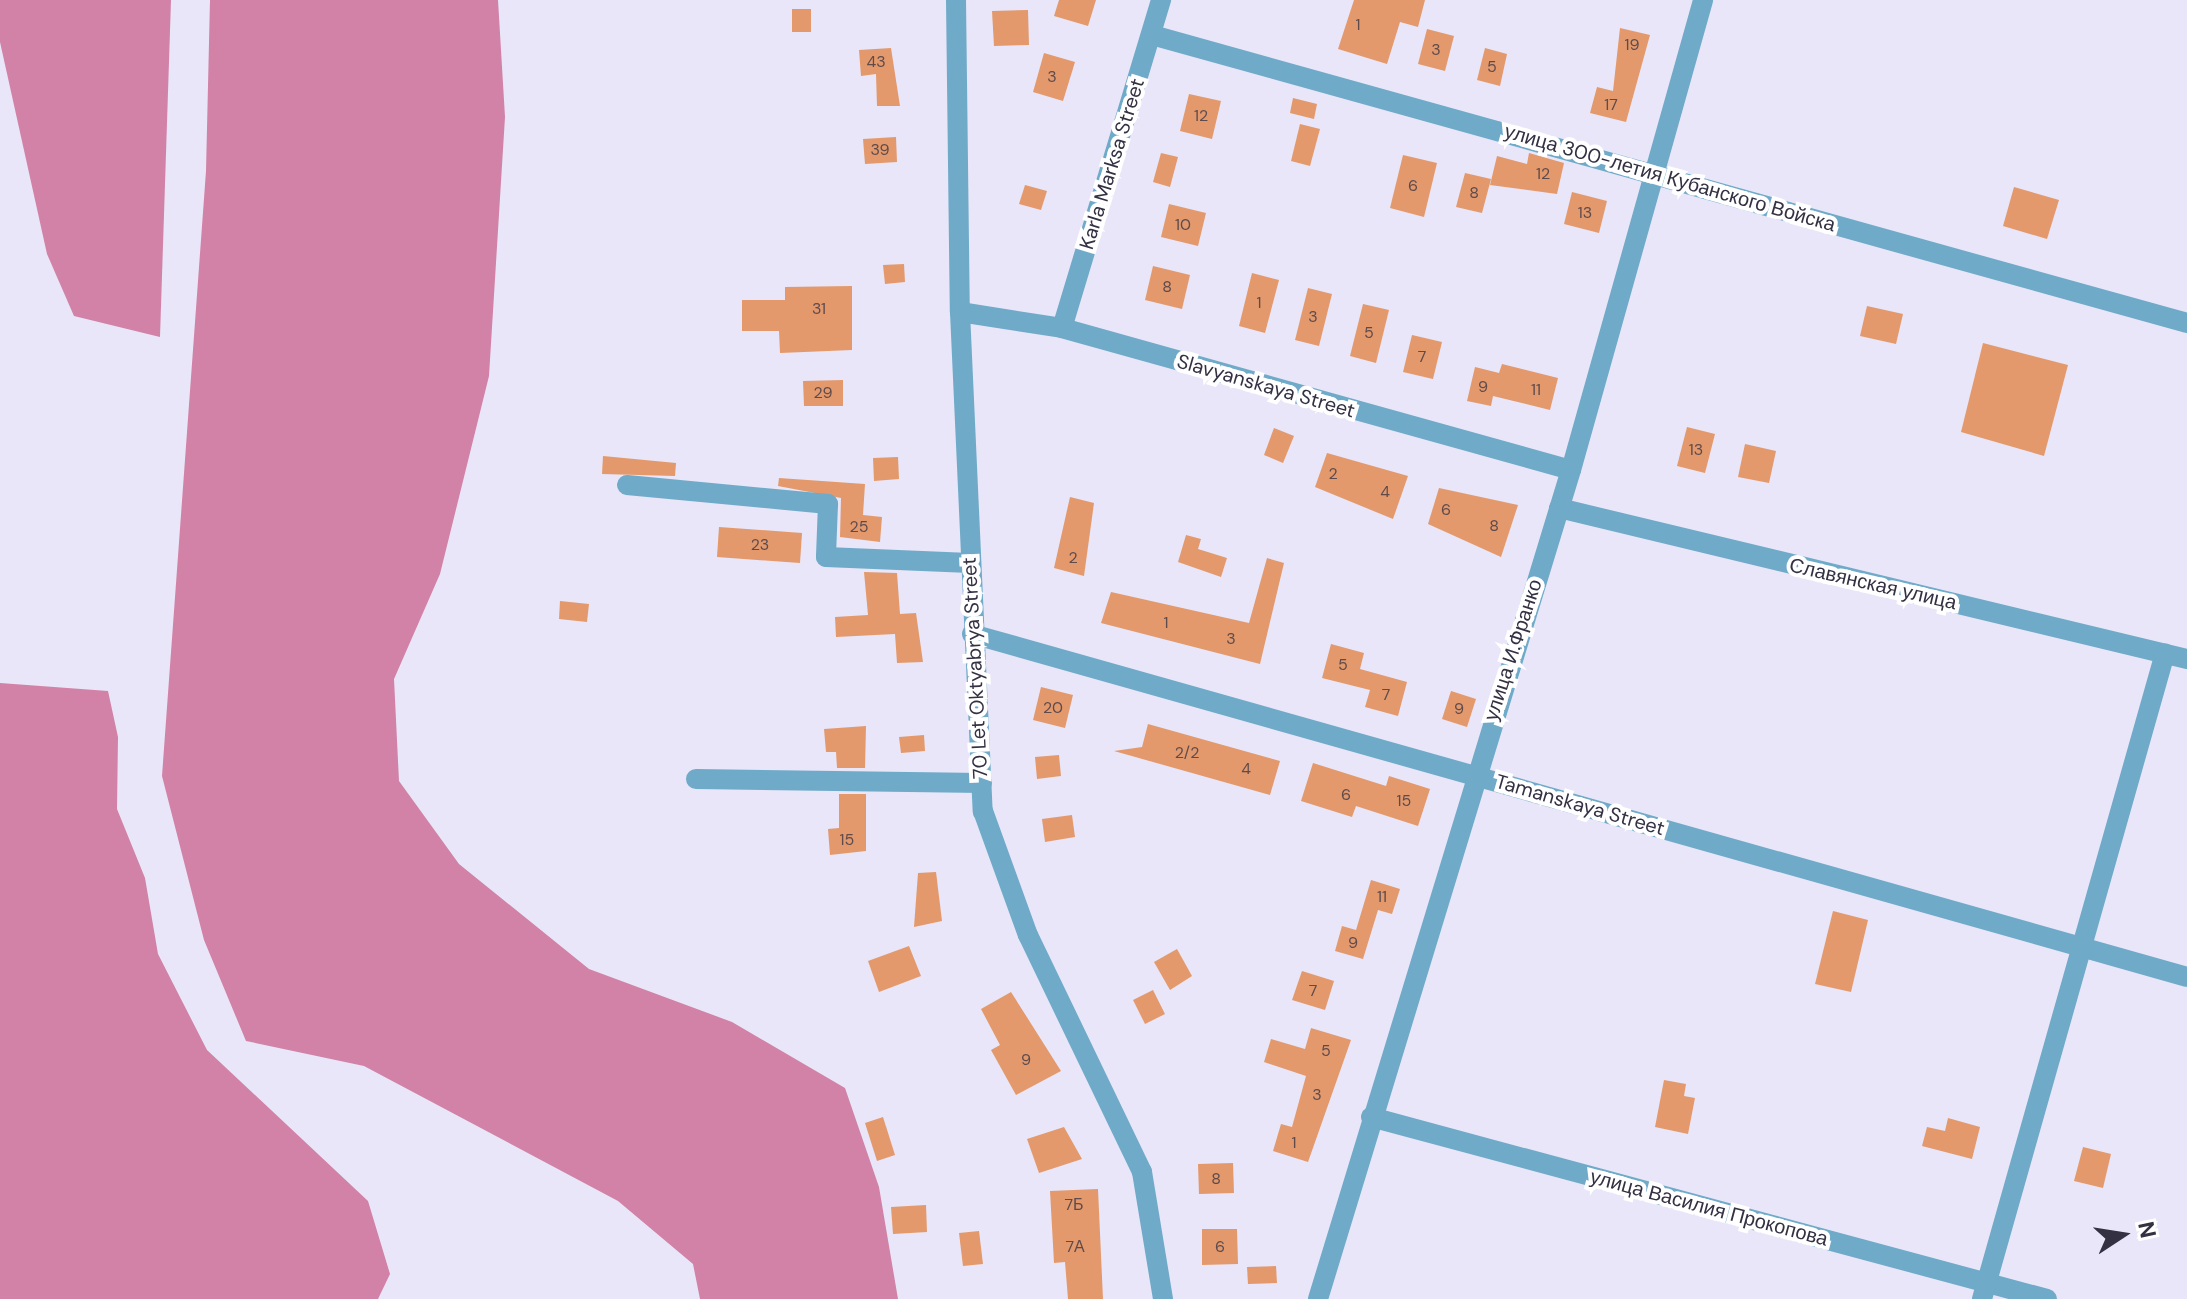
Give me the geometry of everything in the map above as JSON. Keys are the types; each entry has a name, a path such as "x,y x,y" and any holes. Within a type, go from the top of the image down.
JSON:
{"street":[{"name":"70 Let Oktyabrya Street","path":"956,0 960,312 972,634 982,783 995,859 1142,1172 1163,1299"},
{"name":"Karla Marksa Street","path":"1062,328 1161,0"},
{"name":"улица И.Франко","path":"1318,1299 1472,775 1571,470 1658,174 1703,0"},
{"name":"улица 300-летия Кубанского Войска","path":"1152,35 2187,323"},
{"name":"Slavyanskaya Street","path":"960,312 1062,328 1571,470"},
{"path":"627,485 828,504 826,557 970,563"},
{"name":"Славянская улица","path":"1559,508 2187,659"},
{"name":"Tamanskaya Street","path":"972,634 2187,977"},
{"path":"1984,1291 2165,653"},
{"path":"696,779 982,783"},
{"name":"улица Василия Прокопова","path":"1371,1117 1984,1291 2047,1299"}],"shaded area":[{"path":"0,0 171,0 160,337 74,316 47,254 0,42"},
{"path":"210,0 498,0 505,117 489,376 440,574 394,679 399,781 459,864 589,969 732,1022 845,1088 879,1187 898,1299 700,1299 693,1264 618,1201 364,1066 246,1041 204,940 162,776 206,171"},
{"path":"0,683 108,691 118,737 117,809 145,878 158,954 207,1050 368,1201 390,1274 378,1299 0,1299"}],"building":[{"path":"1059,0 1096,0 1088,26 1054,16"},
{"path":"1354,0 1425,0 1418,27 1400,22 1387,64 1338,49"},
{"path":"792,9 811,9 811,32 792,32"},
{"path":"1028,10 1029,45 994,46 992,11"},
{"path":"1620,28 1650,35 1626,122 1590,113 1597,87 1613,91"},
{"path":"1427,29 1454,36 1445,71 1418,64"},
{"path":"891,48 900,106 877,106 876,74 861,76 859,50"},
{"path":"1485,48 1507,54 1500,86 1477,80"},
{"path":"1044,53 1075,62 1063,101 1033,92"},
{"path":"1189,94 1221,101 1212,139 1180,131"},
{"path":"1293,98 1317,104 1314,119 1290,113"},
{"path":"1300,124 1320,129 1310,166 1291,161"},
{"path":"896,137 897,162 865,164 863,139"},
{"path":"1161,153 1178,157 1170,187 1153,182"},
{"path":"1529,153 1564,163 1557,194 1490,185 1497,156 1527,164"},
{"path":"1403,155 1437,163 1424,217 1390,208"},
{"path":"1465,173 1491,179 1482,213 1456,207"},
{"path":"1025,185 1047,191 1041,210 1019,204"},
{"path":"2014,187 2059,200 2047,239 2003,226"},
{"path":"1572,192 1607,201 1599,233 1564,224"},
{"path":"1169,204 1206,213 1198,246 1161,237"},
{"path":"904,264 905,282 885,284 883,265"},
{"path":"1153,266 1190,275 1182,309 1145,300"},
{"path":"1252,273 1279,280 1265,333 1239,326"},
{"path":"852,286 852,350 780,353 779,331 742,331 742,300 785,300 785,287"},
{"path":"1308,288 1332,294 1319,346 1295,340"},
{"path":"1363,304 1389,310 1376,363 1350,356"},
{"path":"1867,306 1903,314 1896,344 1860,336"},
{"path":"1412,335 1442,342 1433,379 1403,372"},
{"path":"1983,343 2068,365 2044,456 1961,432"},
{"path":"1502,364 1558,378 1550,410 1493,396 1491,406 1467,401 1475,367 1499,373"},
{"path":"843,380 843,406 804,406 803,381"},
{"path":"1687,427 1715,434 1705,473 1677,466"},
{"path":"1274,428 1294,436 1283,463 1264,455"},
{"path":"1745,444 1776,451 1769,483 1738,477"},
{"path":"1327,453 1408,476 1393,519 1315,487"},
{"path":"603,456 676,463 675,476 602,474"},
{"path":"898,457 899,479 874,481 873,458"},
{"path":"779,478 865,484 863,515 882,517 880,542 840,537 841,498 778,486"},
{"path":"1439,488 1518,505 1501,557 1428,524"},
{"path":"1070,497 1094,503 1084,576 1054,568"},
{"path":"719,527 802,533 800,563 717,557"},
{"path":"1186,535 1201,539 1198,549 1227,558 1221,577 1178,562"},
{"path":"1267,558 1284,563 1260,664 1101,623 1111,592 1249,623"},
{"path":"864,572 897,573 900,614 916,613 923,662 897,663 895,634 836,637 835,617 868,615"},
{"path":"560,601 589,604 587,622 559,619"},
{"path":"1331,644 1364,653 1360,669 1407,682 1398,716 1365,707 1370,690 1322,678"},
{"path":"1041,687 1073,695 1065,728 1033,720"},
{"path":"1451,691 1476,699 1467,727 1442,719"},
{"path":"1148,724 1280,761 1270,795 1114,751 1142,747"},
{"path":"866,726 865,768 837,768 836,752 826,752 824,729"},
{"path":"924,735 925,751 901,753 899,737"},
{"path":"1059,755 1061,776 1037,779 1035,757"},
{"path":"1313,763 1386,786 1389,776 1430,789 1418,826 1356,806 1352,817 1301,801"},
{"path":"839,794 866,794 866,851 830,855 828,829 839,828"},
{"path":"1072,815 1075,837 1045,842 1042,819"},
{"path":"936,872 942,921 914,927 918,873"},
{"path":"1371,880 1400,889 1392,914 1378,910 1363,959 1335,951 1342,926 1356,930"},
{"path":"1833,911 1868,920 1851,992 1815,984"},
{"path":"909,946 921,976 879,992 868,961"},
{"path":"1177,949 1192,976 1170,990 1154,962"},
{"path":"1302,971 1334,981 1325,1010 1292,1000"},
{"path":"1153,990 1165,1014 1145,1024 1133,1000"},
{"path":"1011,992 1061,1071 1016,1095 991,1050 1000,1045 981,1009"},
{"path":"1311,1028 1351,1040 1308,1162 1273,1151 1281,1124 1292,1127 1306,1076 1264,1062 1271,1039 1305,1049"},
{"path":"1664,1080 1686,1084 1684,1096 1695,1098 1688,1134 1655,1127"},
{"path":"883,1117 895,1155 877,1161 865,1123"},
{"path":"1948,1118 1980,1127 1972,1159 1922,1146 1927,1127 1945,1131"},
{"path":"1064,1127 1082,1159 1039,1173 1027,1139"},
{"path":"2083,1147 2111,1154 2103,1188 2074,1181"},
{"path":"1233,1163 1234,1193 1199,1194 1198,1164"},
{"path":"1098,1189 1103,1299 1068,1299 1065,1262 1054,1263 1050,1191"},
{"path":"926,1205 927,1232 893,1234 891,1207"},
{"path":"1202,1229 1237,1229 1238,1264 1202,1265"},
{"path":"979,1231 983,1264 963,1266 959,1233"},
{"path":"1276,1266 1277,1283 1248,1284 1247,1267"}]}
